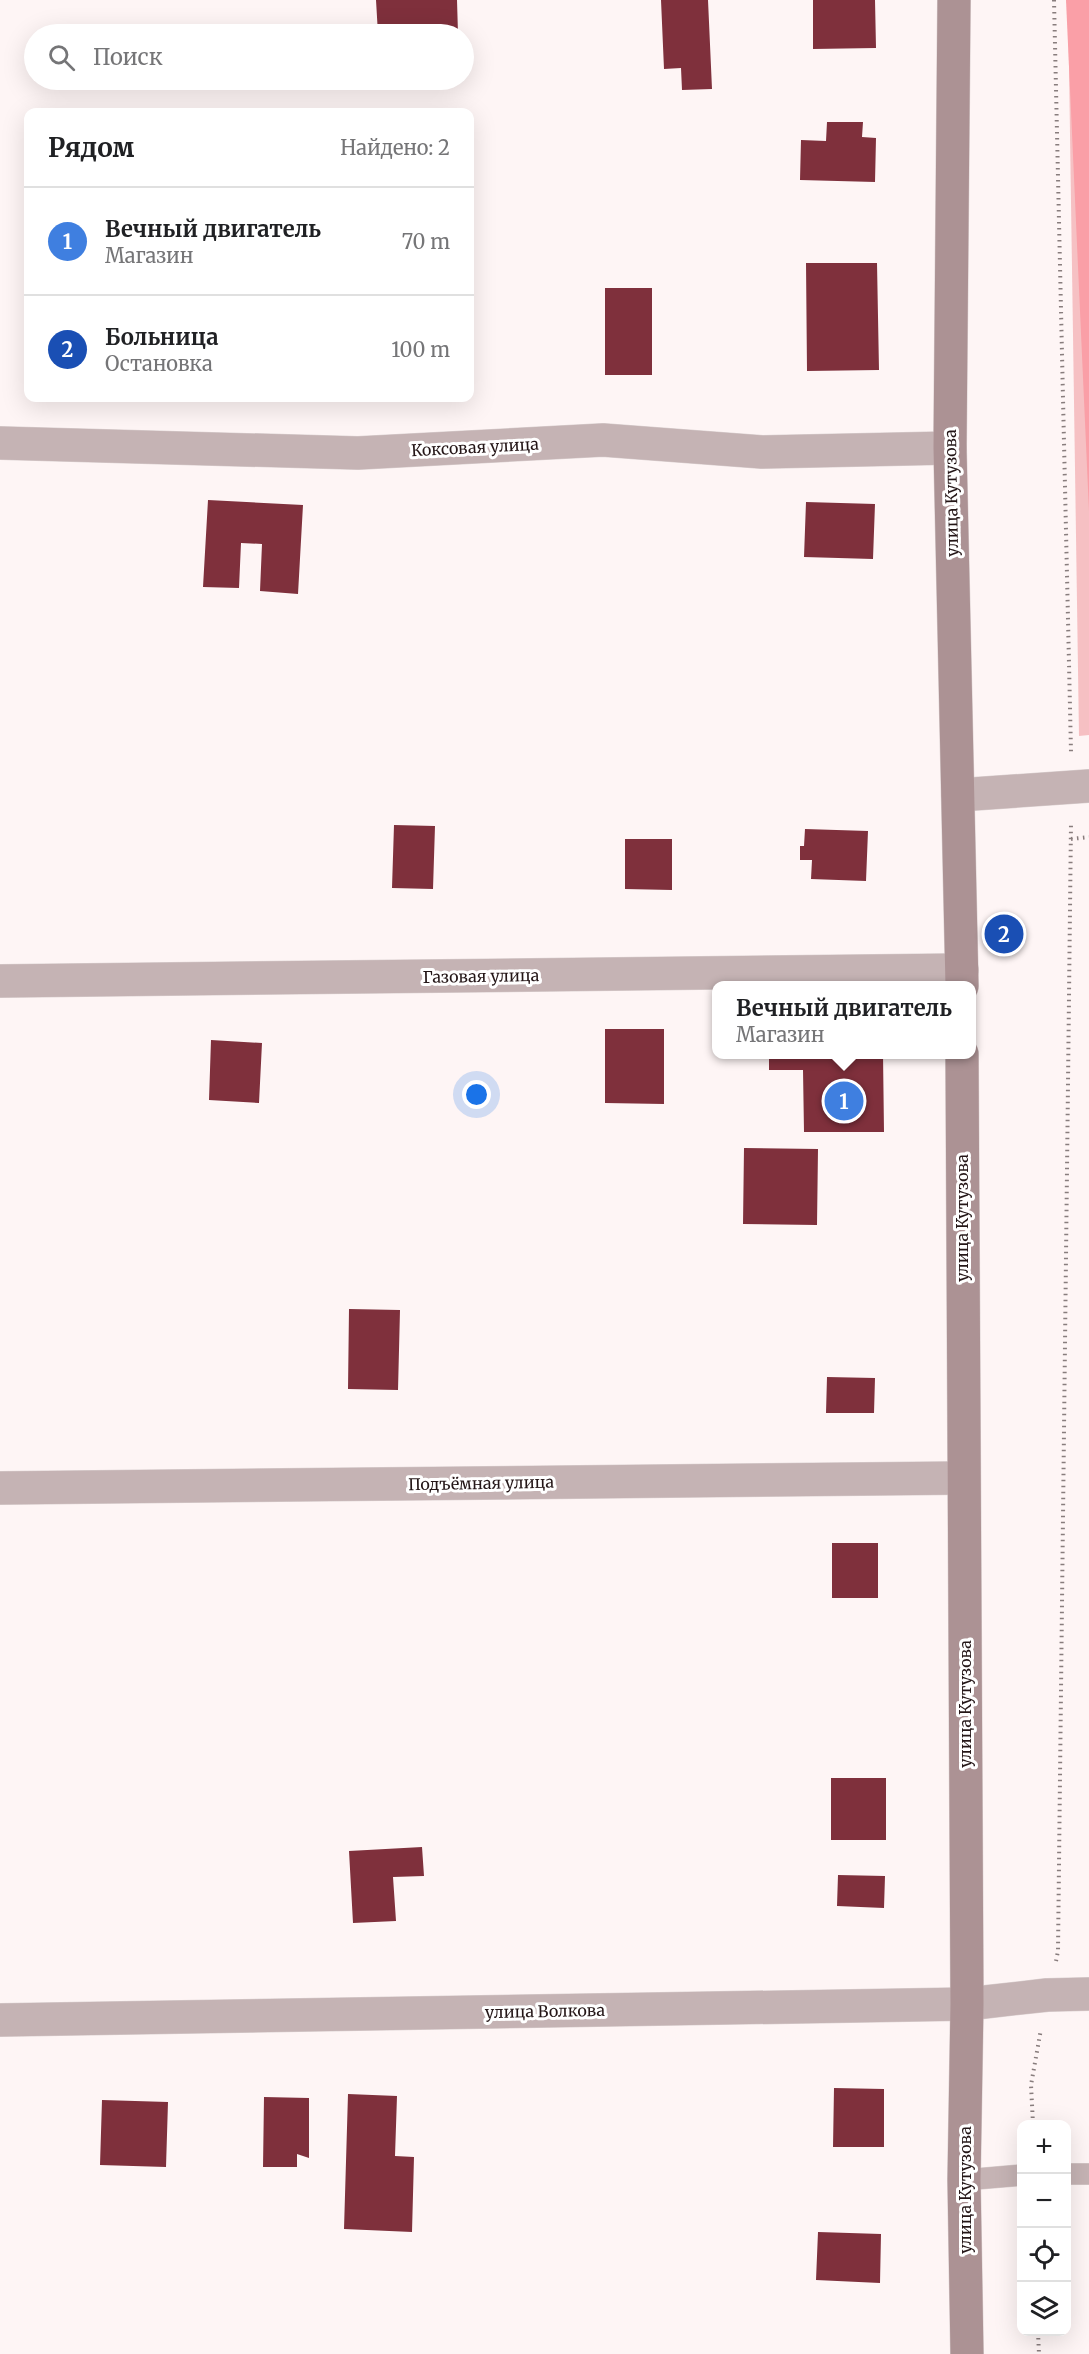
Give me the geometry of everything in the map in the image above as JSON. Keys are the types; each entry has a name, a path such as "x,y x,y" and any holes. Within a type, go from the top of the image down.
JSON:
{"main road":[{"name":"улица Кутузова","path":"954,0 950,448 962,978"},
{"name":"улица Кутузова","path":"962,1059 967,2004 964,2180 967,2354"}],"street":[{"name":"Коксовая улица","path":"0,443 358,453 603,440 762,452 950,448"},
{"path":"958,795 1081,787"},
{"name":"Газовая улица","path":"0,981 962,978"},
{"name":"Подъёмная улица","path":"0,1488 963,1478"},
{"name":"улица Волкова","path":"0,2020 967,2004 1047,1995 1089,1994"}],"lane":[{"path":"1071,2174 1089,2174"},
{"path":"964,2180 1017,2175"}],"path":[{"path":"1033,2120 1031,2085 1047,1995 1058,1951 1071,839 1081,787 1054,0"},
{"path":"1071,839 1089,837"},
{"path":"1038,2336 1039,2354"}],"shaded area":[{"path":"1066,0 1089,0 1089,511"},
{"path":"1068,0 1089,0 1089,735 1079,736"}],"building":[{"path":"376,0 457,0 458,24 377,24"},
{"path":"661,0 708,0 712,89 682,90 681,68 664,69"},
{"path":"813,0 875,0 876,48 813,49"},
{"path":"827,122 863,122 862,137 876,138 875,182 800,180 801,140 826,141"},
{"path":"806,263 877,263 879,370 807,371"},
{"path":"605,288 652,288 652,375 605,375"},
{"path":"208,500 303,505 298,594 260,591 262,544 241,543 239,588 203,587"},
{"path":"806,502 875,504 873,559 804,557"},
{"path":"394,825 435,826 433,889 392,888"},
{"path":"805,829 868,831 866,881 811,879 812,860 800,860 800,846 804,846"},
{"path":"625,839 672,839 672,890 625,889"},
{"path":"605,1029 664,1029 664,1104 605,1103"},
{"path":"211,1040 262,1043 259,1103 209,1100"},
{"path":"769,1059 883,1059 884,1132 804,1132 803,1070 769,1070"},
{"path":"744,1148 818,1149 817,1225 743,1224"},
{"path":"349,1309 400,1310 398,1390 348,1389"},
{"path":"827,1377 875,1378 874,1413 826,1413"},
{"path":"832,1543 878,1543 878,1598 832,1598"},
{"path":"831,1778 886,1778 886,1840 831,1840"},
{"path":"422,1847 424,1876 393,1877 396,1921 353,1923 349,1851"},
{"path":"838,1875 885,1876 884,1908 837,1906"},
{"path":"834,2088 884,2089 884,2147 833,2147"},
{"path":"348,2094 397,2096 395,2156 414,2157 412,2232 344,2229"},
{"path":"264,2097 309,2098 309,2158 297,2154 297,2167 263,2167"},
{"path":"102,2100 168,2102 166,2167 100,2165"},
{"path":"818,2232 881,2234 880,2283 816,2280"}],"place":[{"name":"Больница","path":"1004,934"},
{"name":"Вечный двигатель","path":"844,1101"}]}
